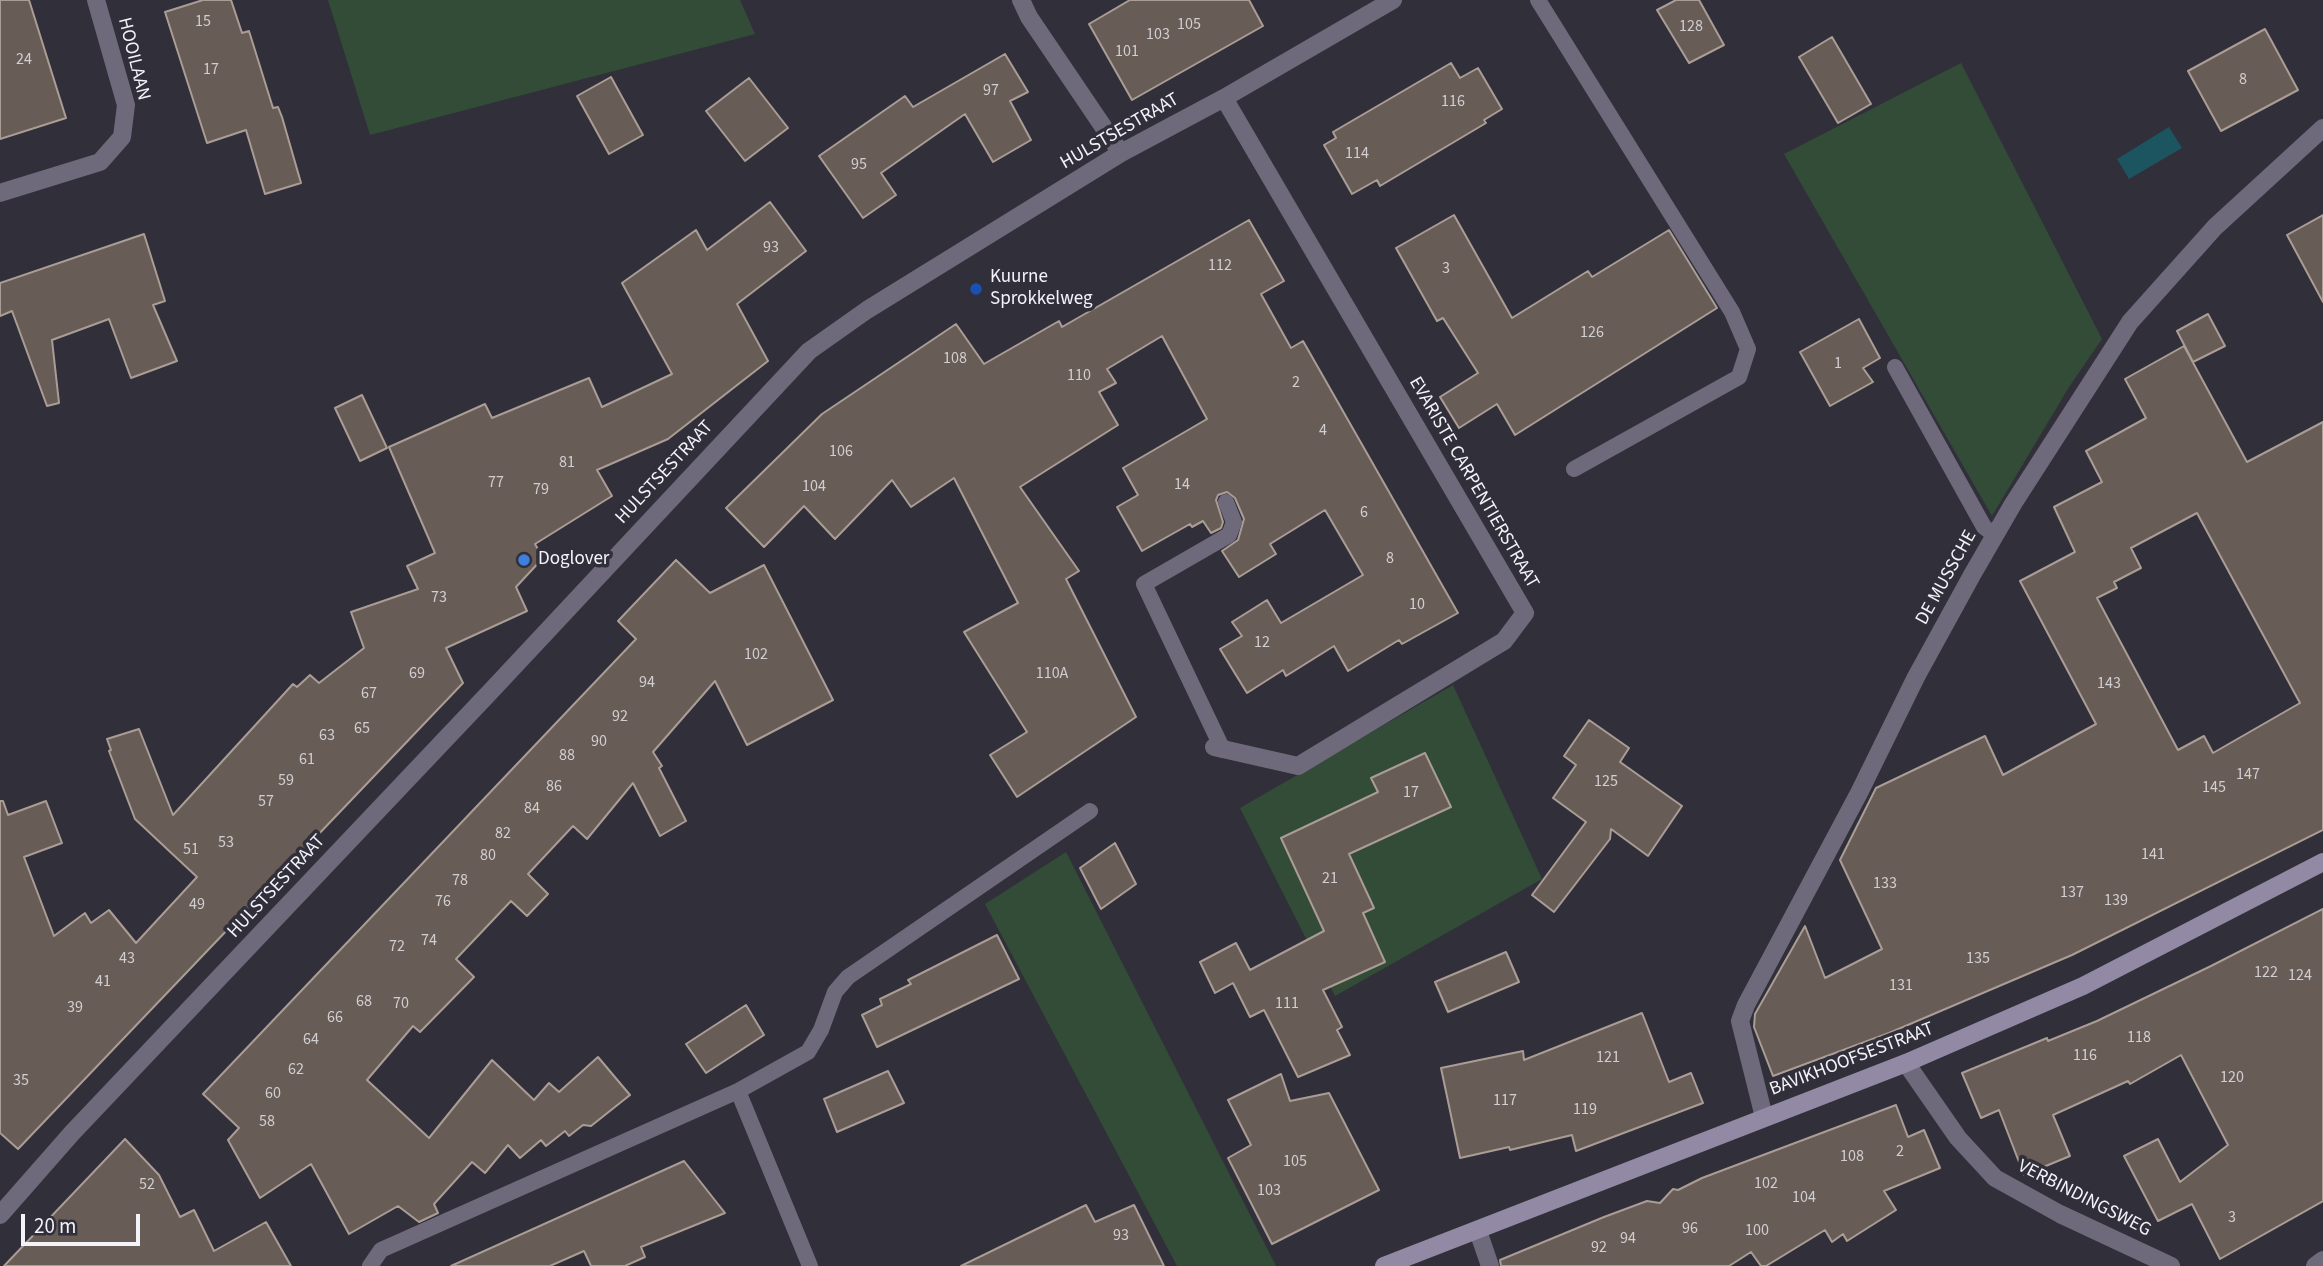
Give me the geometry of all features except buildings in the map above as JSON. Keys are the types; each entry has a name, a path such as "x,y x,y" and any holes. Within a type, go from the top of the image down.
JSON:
{"street":[{"name":"HOOILAAN","path":"0,193 100,162 122,137 126,104 96,0"},
{"path":"1021,0 1029,17 1121,153"},
{"name":"HULSTSESTRAAT","path":"0,1215 72,1133 809,351 867,310 1121,153 1224,98 1393,0"},
{"name":"EVARISTE CARPENTIERSTRAAT","path":"1218,748 1298,766 1504,641 1525,614 1224,98"},
{"name":"DE MUSSCHE","path":"1764,1117 1740,1021 1746,1005 1859,793 1916,677 1995,535 2130,322 2215,227 2323,128"},
{"name":"BAVIKHOOFSESTRAAT","path":"1384,1266 1906,1063 2083,986 2323,862"},
{"name":"VERBINDINGSWEG","path":"1906,1063 1958,1138 1995,1178 2060,1214 2171,1266"},
{"path":"1478,1231 1490,1266"},
{"path":"2315,1266 2323,1260"}],"lane":[{"path":"1538,0 1732,312 1748,349 1739,377 1574,469"},
{"path":"1895,367 1984,527 1995,535"},
{"path":"1218,748 1144,584 1229,535 1234,522 1226,502"},
{"path":"370,1266 381,1250 738,1091 808,1052 821,1030 835,992 848,977 1090,811"},
{"path":"738,1091 810,1266"}],"green space":[{"path":"328,0 740,0 755,34 370,135"},
{"path":"1961,63 2102,339 2069,387 1992,516 1784,154"},
{"path":"1453,685 1542,879 1335,996 1240,808"},
{"path":"1066,852 1276,1266 1177,1266 985,904"}],"water":[{"path":"2169,127 2182,148 2129,179 2117,159"}],"place":[{"name":"Kuurne Sprokkelweg","path":"976,289"},
{"name":"Doglover","path":"524,560"}]}
